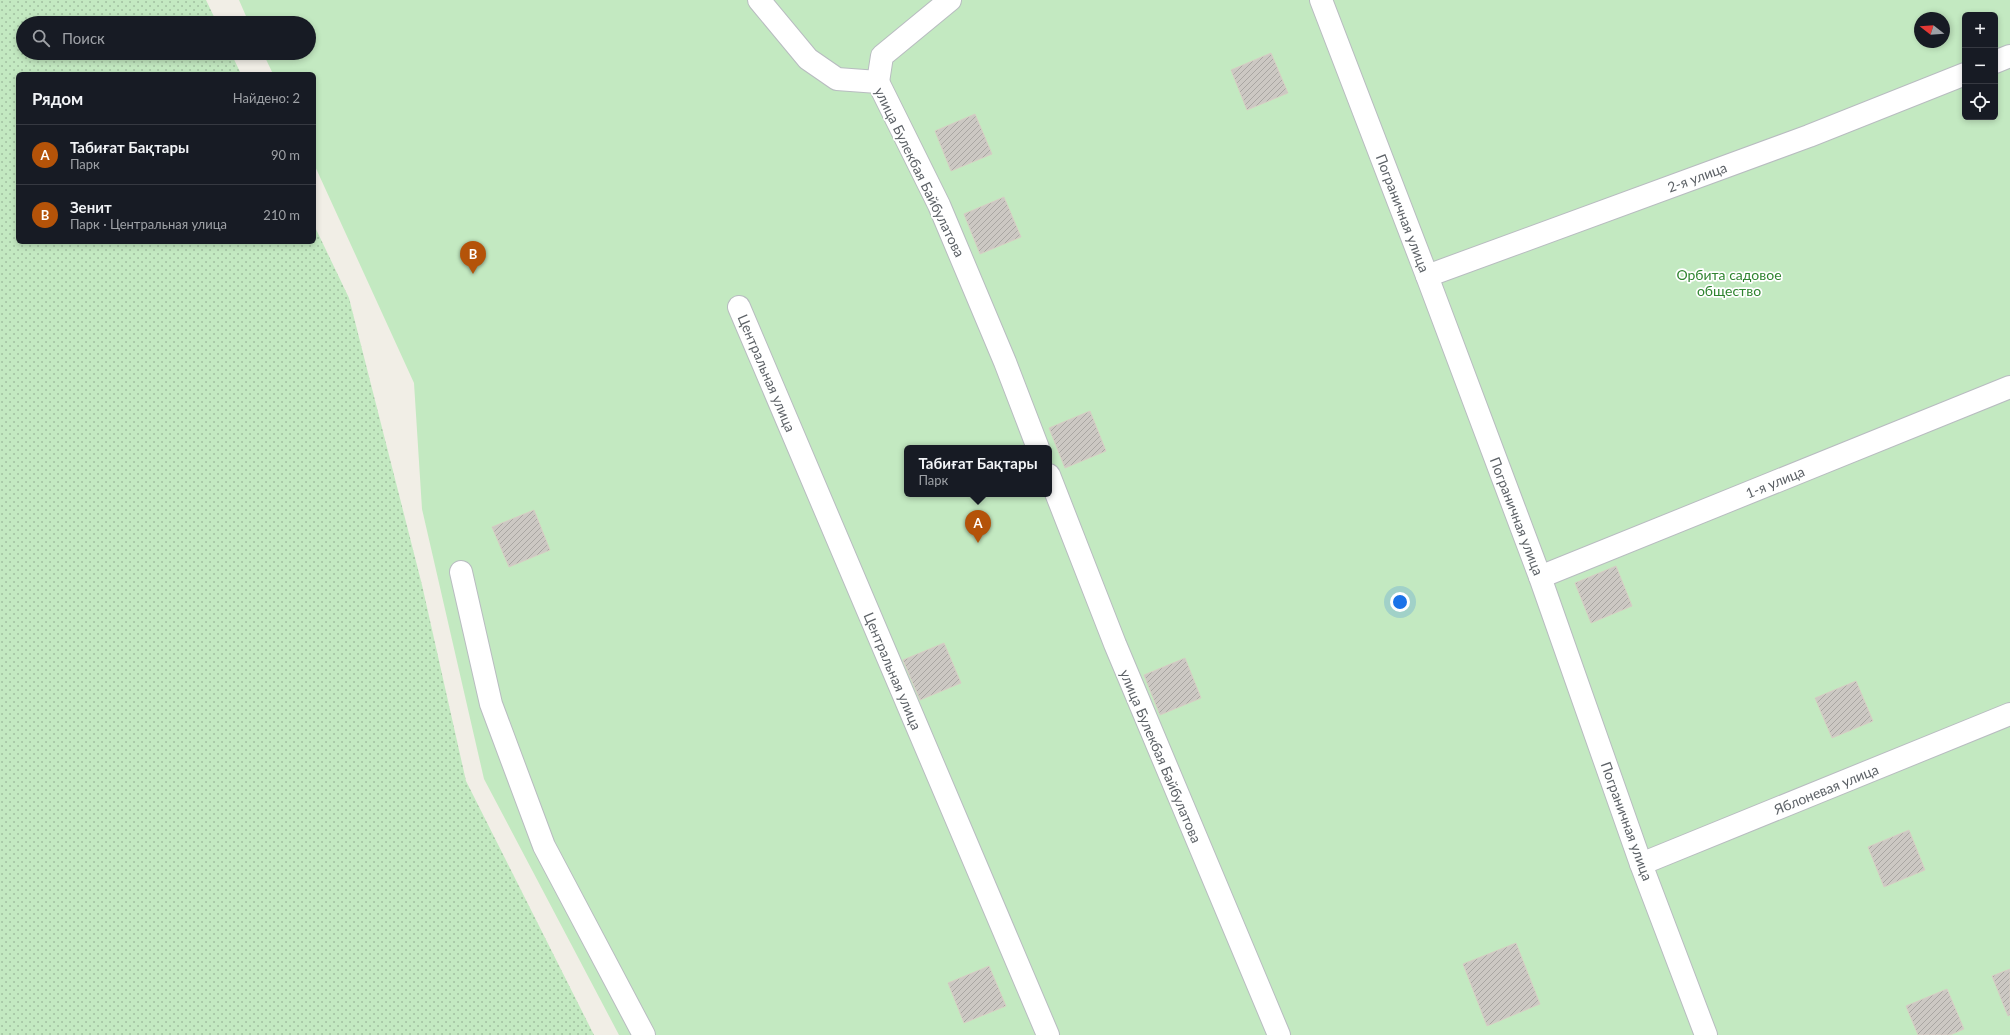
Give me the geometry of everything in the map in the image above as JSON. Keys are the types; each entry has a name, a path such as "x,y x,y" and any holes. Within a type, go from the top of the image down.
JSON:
{"street":[{"name":"улица Булекбая Байбулатова","path":"759,0 808,59 838,79 878,82 939,205 1005,362 1037,445"},
{"path":"878,82 882,56 950,0"},
{"name":"Пограничная улица","path":"1320,0 1427,276 1540,577 1642,864 1706,1035"},
{"path":"1998,61 2010,56"},
{"name":"2-я улица","path":"1427,276 1810,136 1962,75"},
{"name":"Центральная улица","path":"739,307 1048,1035"},
{"name":"1-я улица","path":"1540,577 2010,387"},
{"name":"улица Булекбая Байбулатова","path":"1052,483 1114,644 1279,1035"},
{"path":"461,572 491,704 544,846 644,1035"},
{"name":"Яблоневая улица","path":"1642,864 2010,714"}],"green space":[{"path":"0,0 206,0 214,16 16,16 16,60 234,60 240,72 16,72 16,244 316,244 316,229 349,298 422,585 466,781 594,1035 0,1035"},
{"name":"Орбита садовое общество","path":"239,0 2010,0 2010,1035 619,1035 484,779 422,509 414,383 316,168 316,72 272,72 266,60 316,60 316,16 246,16"}],"building":[{"path":"1271,53 1288,93 1247,110 1231,70"},
{"path":"975,114 992,154 951,171 935,131"},
{"path":"1004,197 1021,237 980,254 964,214"},
{"path":"1090,411 1106,451 1065,468 1049,428"},
{"path":"534,510 550,550 509,567 492,527"},
{"path":"1616,566 1632,606 1591,623 1575,583"},
{"path":"944,643 961,683 920,700 903,660"},
{"path":"1185,658 1201,698 1160,715 1144,675"},
{"path":"1856,681 1873,721 1832,738 1815,698"},
{"path":"1909,830 1925,870 1884,887 1868,847"},
{"path":"1516,943 1540,1004 1487,1026 1463,964"},
{"path":"989,966 1006,1006 964,1023 948,983"},
{"path":"2010,969 2010,1015 2008,1016 1992,976"},
{"path":"1947,989 1964,1029 1950,1035 1918,1035 1906,1006"}],"place":[{"name":"Зенит","path":"473,274"},
{"name":"Табиғат Бақтары","path":"978,543"}]}
